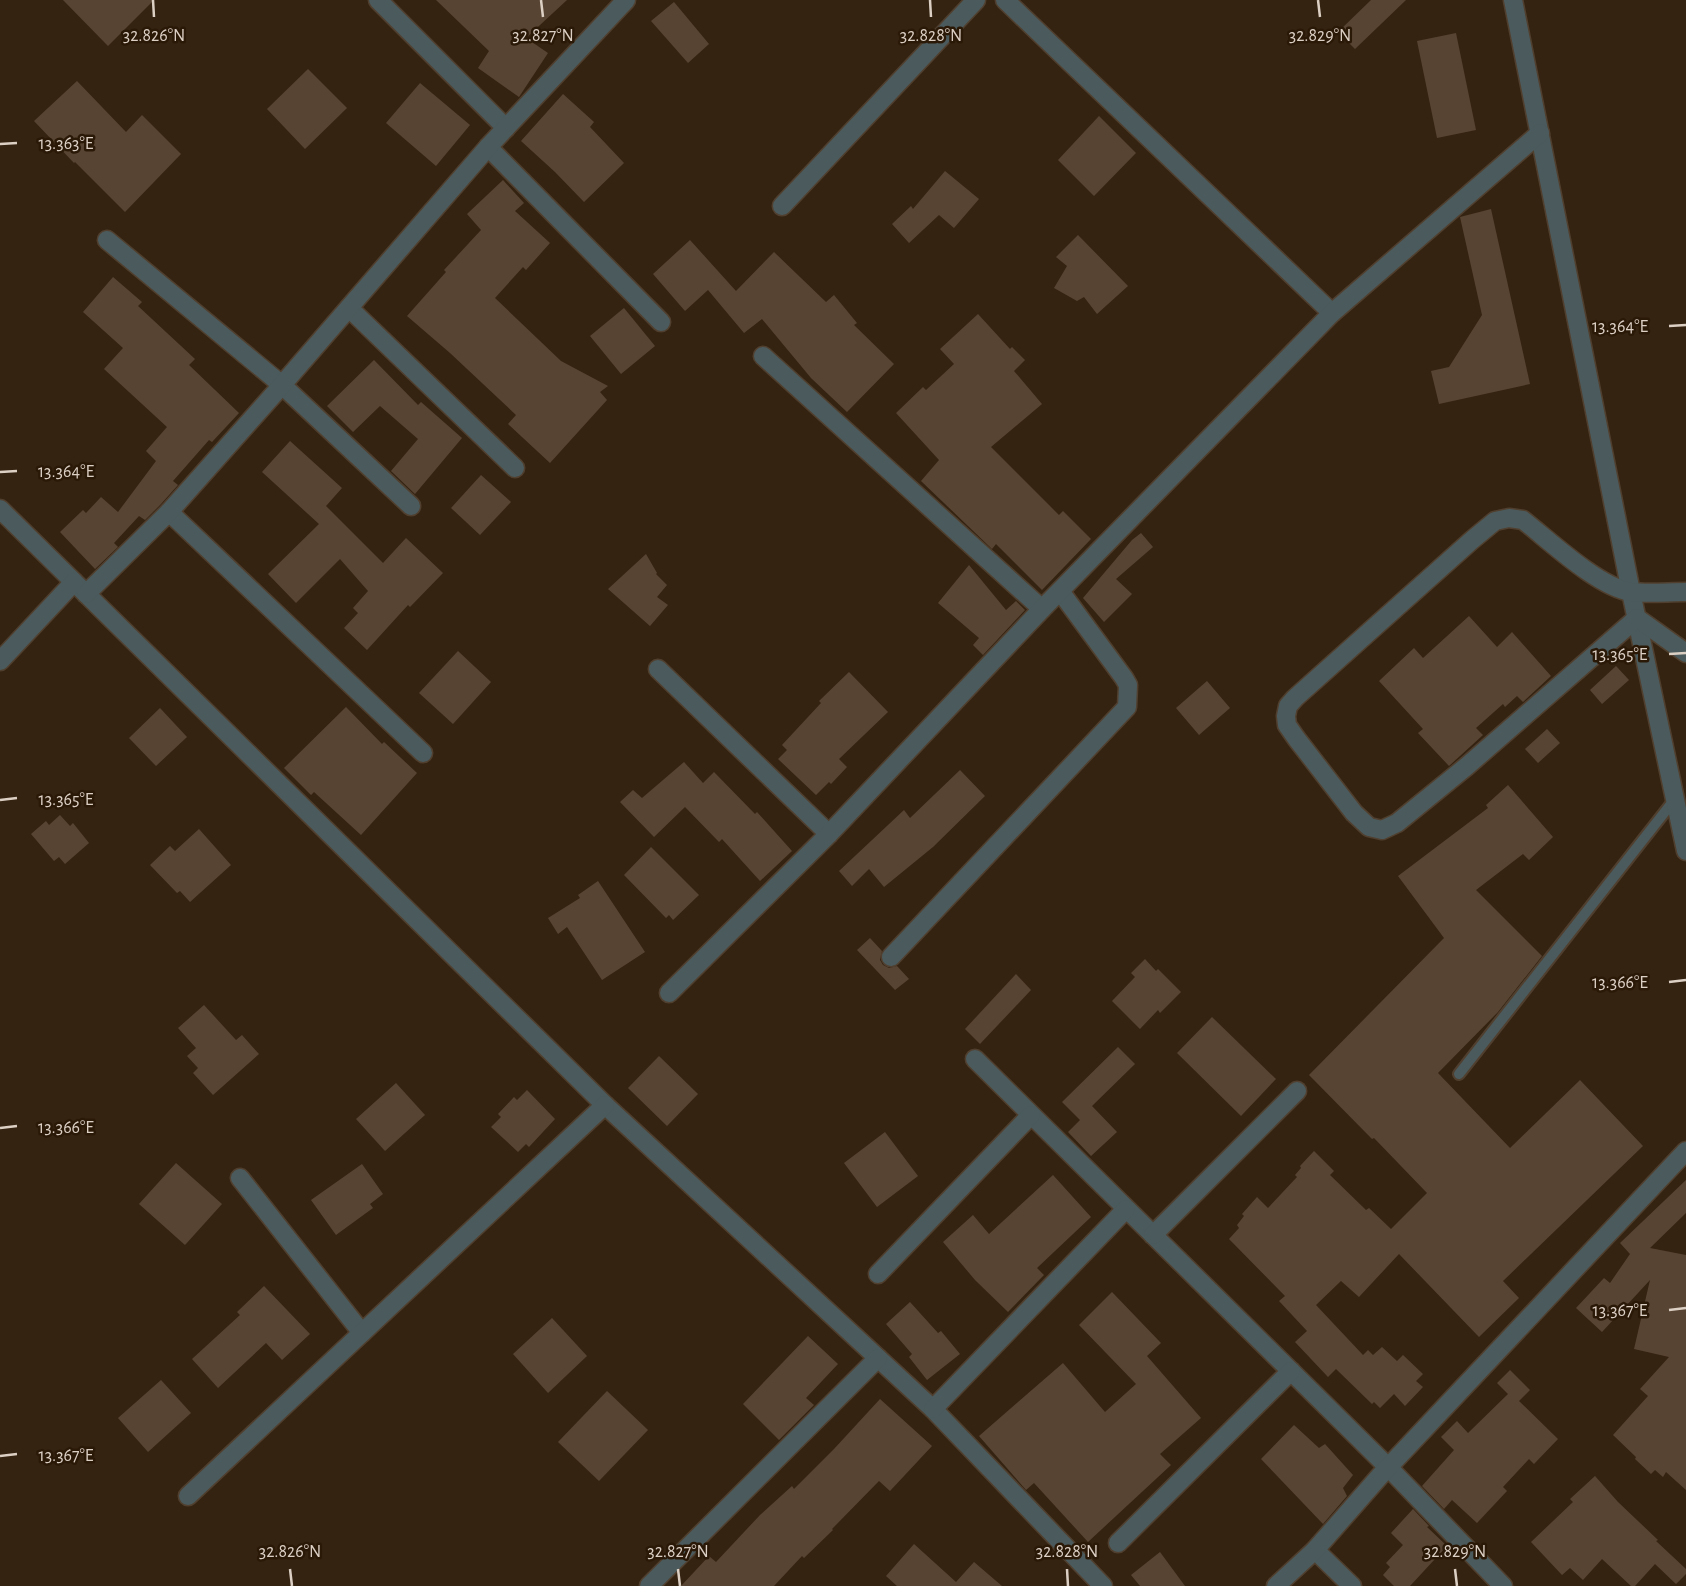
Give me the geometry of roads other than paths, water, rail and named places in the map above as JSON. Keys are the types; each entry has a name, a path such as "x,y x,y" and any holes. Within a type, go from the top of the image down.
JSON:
{"street":[{"path":"378,0 506,128"},
{"path":"0,661 169,512 488,147 626,0"},
{"path":"782,206 976,0"},
{"path":"1005,0 1332,313"},
{"path":"1514,0 1631,592 1686,851"},
{"path":"669,993 829,834 1042,609 1332,313 1540,133"},
{"path":"488,147 661,322"},
{"path":"107,240 282,385 411,506"},
{"path":"349,308 515,468"},
{"path":"763,356 1042,609"},
{"path":"0,509 604,1105 933,1409 1103,1586"},
{"path":"169,512 423,753"},
{"path":"1637,618 1457,774 1397,823 1382,830 1369,827 1354,813 1287,725 1287,706 1295,698 1415,589 1496,521 1522,520 1593,575 1614,587 1631,592 1686,592"},
{"path":"891,957 1127,707 1128,685 1124,678 1060,591"},
{"path":"1637,618 1686,653"},
{"path":"658,669 829,834"},
{"path":"975,1059 1390,1468 1503,1586"},
{"path":"1153,1235 1297,1091"},
{"path":"188,1496 604,1105"},
{"path":"878,1275 1031,1115"},
{"path":"1276,1586 1315,1550 1379,1477 1686,1151"},
{"path":"240,1178 362,1333"},
{"path":"933,1409 1126,1209"},
{"path":"649,1586 878,1358"},
{"path":"1118,1543 1291,1371"},
{"path":"1315,1550 1352,1586"}],"lane":[{"path":"1459,1074 1675,799"}]}
